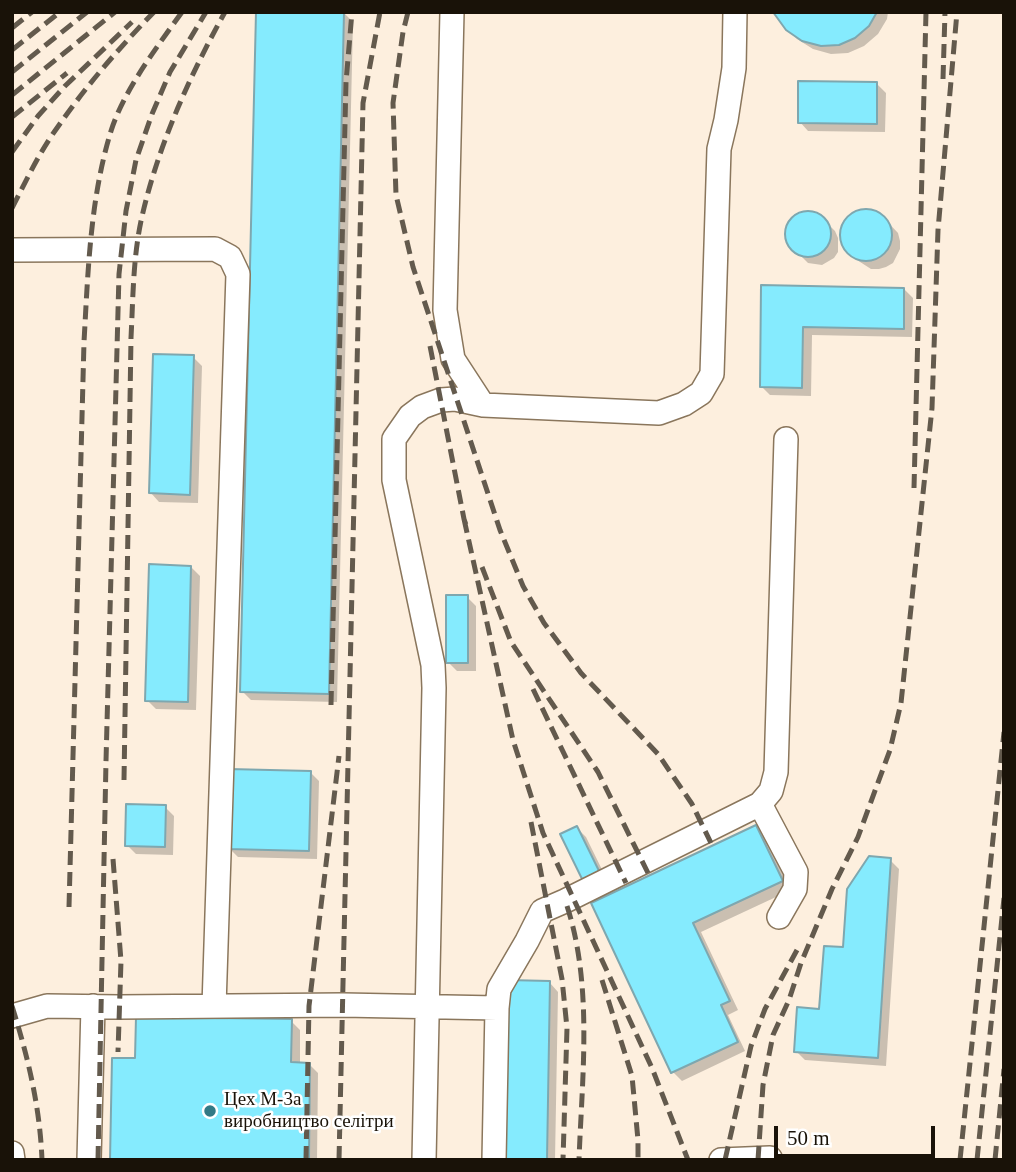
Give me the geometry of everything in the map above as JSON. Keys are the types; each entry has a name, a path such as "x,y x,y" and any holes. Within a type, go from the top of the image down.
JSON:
{"lane":[{"path":"452,12 445,310 453,359 483,405"},
{"path":"424,1160 433,677 394,480 394,439 410,416 422,407 441,400 456,399 483,405 659,413 684,404 701,393 712,374 719,149 734,68 735,12"},
{"path":"12,250 215,249 230,257 239,274 214,1006"},
{"path":"494,1160 499,989 542,911 761,804 771,791 776,772 786,439"},
{"path":"761,804 796,872 795,889 779,917"},
{"path":"12,1016 47,1006 343,1004 497,1009"},
{"path":"89,1160 93,1006"},
{"path":"12,1153 13,1160"},
{"path":"721,1160 770,1158"}],"building":[{"path":"256,12 344,12 329,694 240,692"},
{"path":"773,12 877,12 869,26 855,38 839,45 821,46 802,41 786,30"},
{"path":"798,81 877,82 877,124 798,123"},
{"path":"866,209 876,211 884,217 890,225 890,245 884,253 876,259 866,261 856,259 848,253 842,245 840,235 842,225 848,217 856,211"},
{"path":"808,211 824,218 831,234 824,250 808,257 792,250 785,234 792,218"},
{"path":"761,285 904,288 904,329 803,327 802,388 760,387"},
{"path":"153,354 194,355 190,495 149,493"},
{"path":"149,564 191,566 188,702 145,701"},
{"path":"446,595 468,595 468,663 446,663"},
{"path":"229,769 311,771 309,851 227,849"},
{"path":"126,804 166,805 165,847 125,846"},
{"path":"756,825 783,881 693,923 730,1001 721,1005 738,1042 671,1073 591,903"},
{"path":"577,826 602,877 585,885 560,834"},
{"path":"869,856 891,858 878,1058 794,1052 797,1007 819,1009 824,946 843,947 847,889"},
{"path":"507,980 550,981 547,1160 504,1160"},
{"name":"Цех М-3а виробництво селітри","path":"136,1017 292,1019 291,1062 310,1063 309,1160 110,1160 112,1058 135,1058"}],"railway":[{"path":"12,28 32,12"},
{"path":"12,50 60,12"},
{"path":"12,72 87,12"},
{"path":"12,95 115,12"},
{"path":"12,208 44,147 68,112 103,68 154,12"},
{"path":"69,907 84,342 94,209 111,131 124,100 182,12"},
{"path":"98,1160 119,274 126,211 136,160 170,72 206,12"},
{"path":"124,780 131,338 136,250 148,194 165,140 187,87 225,12"},
{"path":"331,705 346,82 352,12"},
{"path":"339,1160 363,103 380,12"},
{"path":"408,12 393,103 396,195 413,267 500,530 523,586 544,623 581,673 658,754 692,804 711,843"},
{"path":"914,488 926,12"},
{"path":"943,79 945,12"},
{"path":"758,1160 763,1085 773,1035 832,889 858,837 890,750 901,703 932,408 938,230 957,12"},
{"path":"12,152 38,116 65,86 132,22"},
{"path":"12,117 67,73"},
{"path":"430,346 467,528"},
{"path":"464,519 513,740 543,833 652,1068 688,1160"},
{"path":"482,567 511,642 598,772 648,873"},
{"path":"533,689 626,883"},
{"path":"960,1160 1004,732"},
{"path":"306,1160 309,1006 339,756"},
{"path":"531,822 562,979 567,1028 563,1160"},
{"path":"113,859 121,961 118,1052"},
{"path":"977,1160 1004,898"},
{"path":"567,906 575,936 583,1000 579,1160"},
{"path":"725,1160 751,1046 765,1009 797,950"},
{"path":"602,980 632,1076 638,1160"},
{"path":"12,1006 32,1082 42,1160"},
{"path":"995,1160 1004,1069"}],"place":[{"name":"Цех М-3а виробництво селітри","path":"210,1111"}]}
